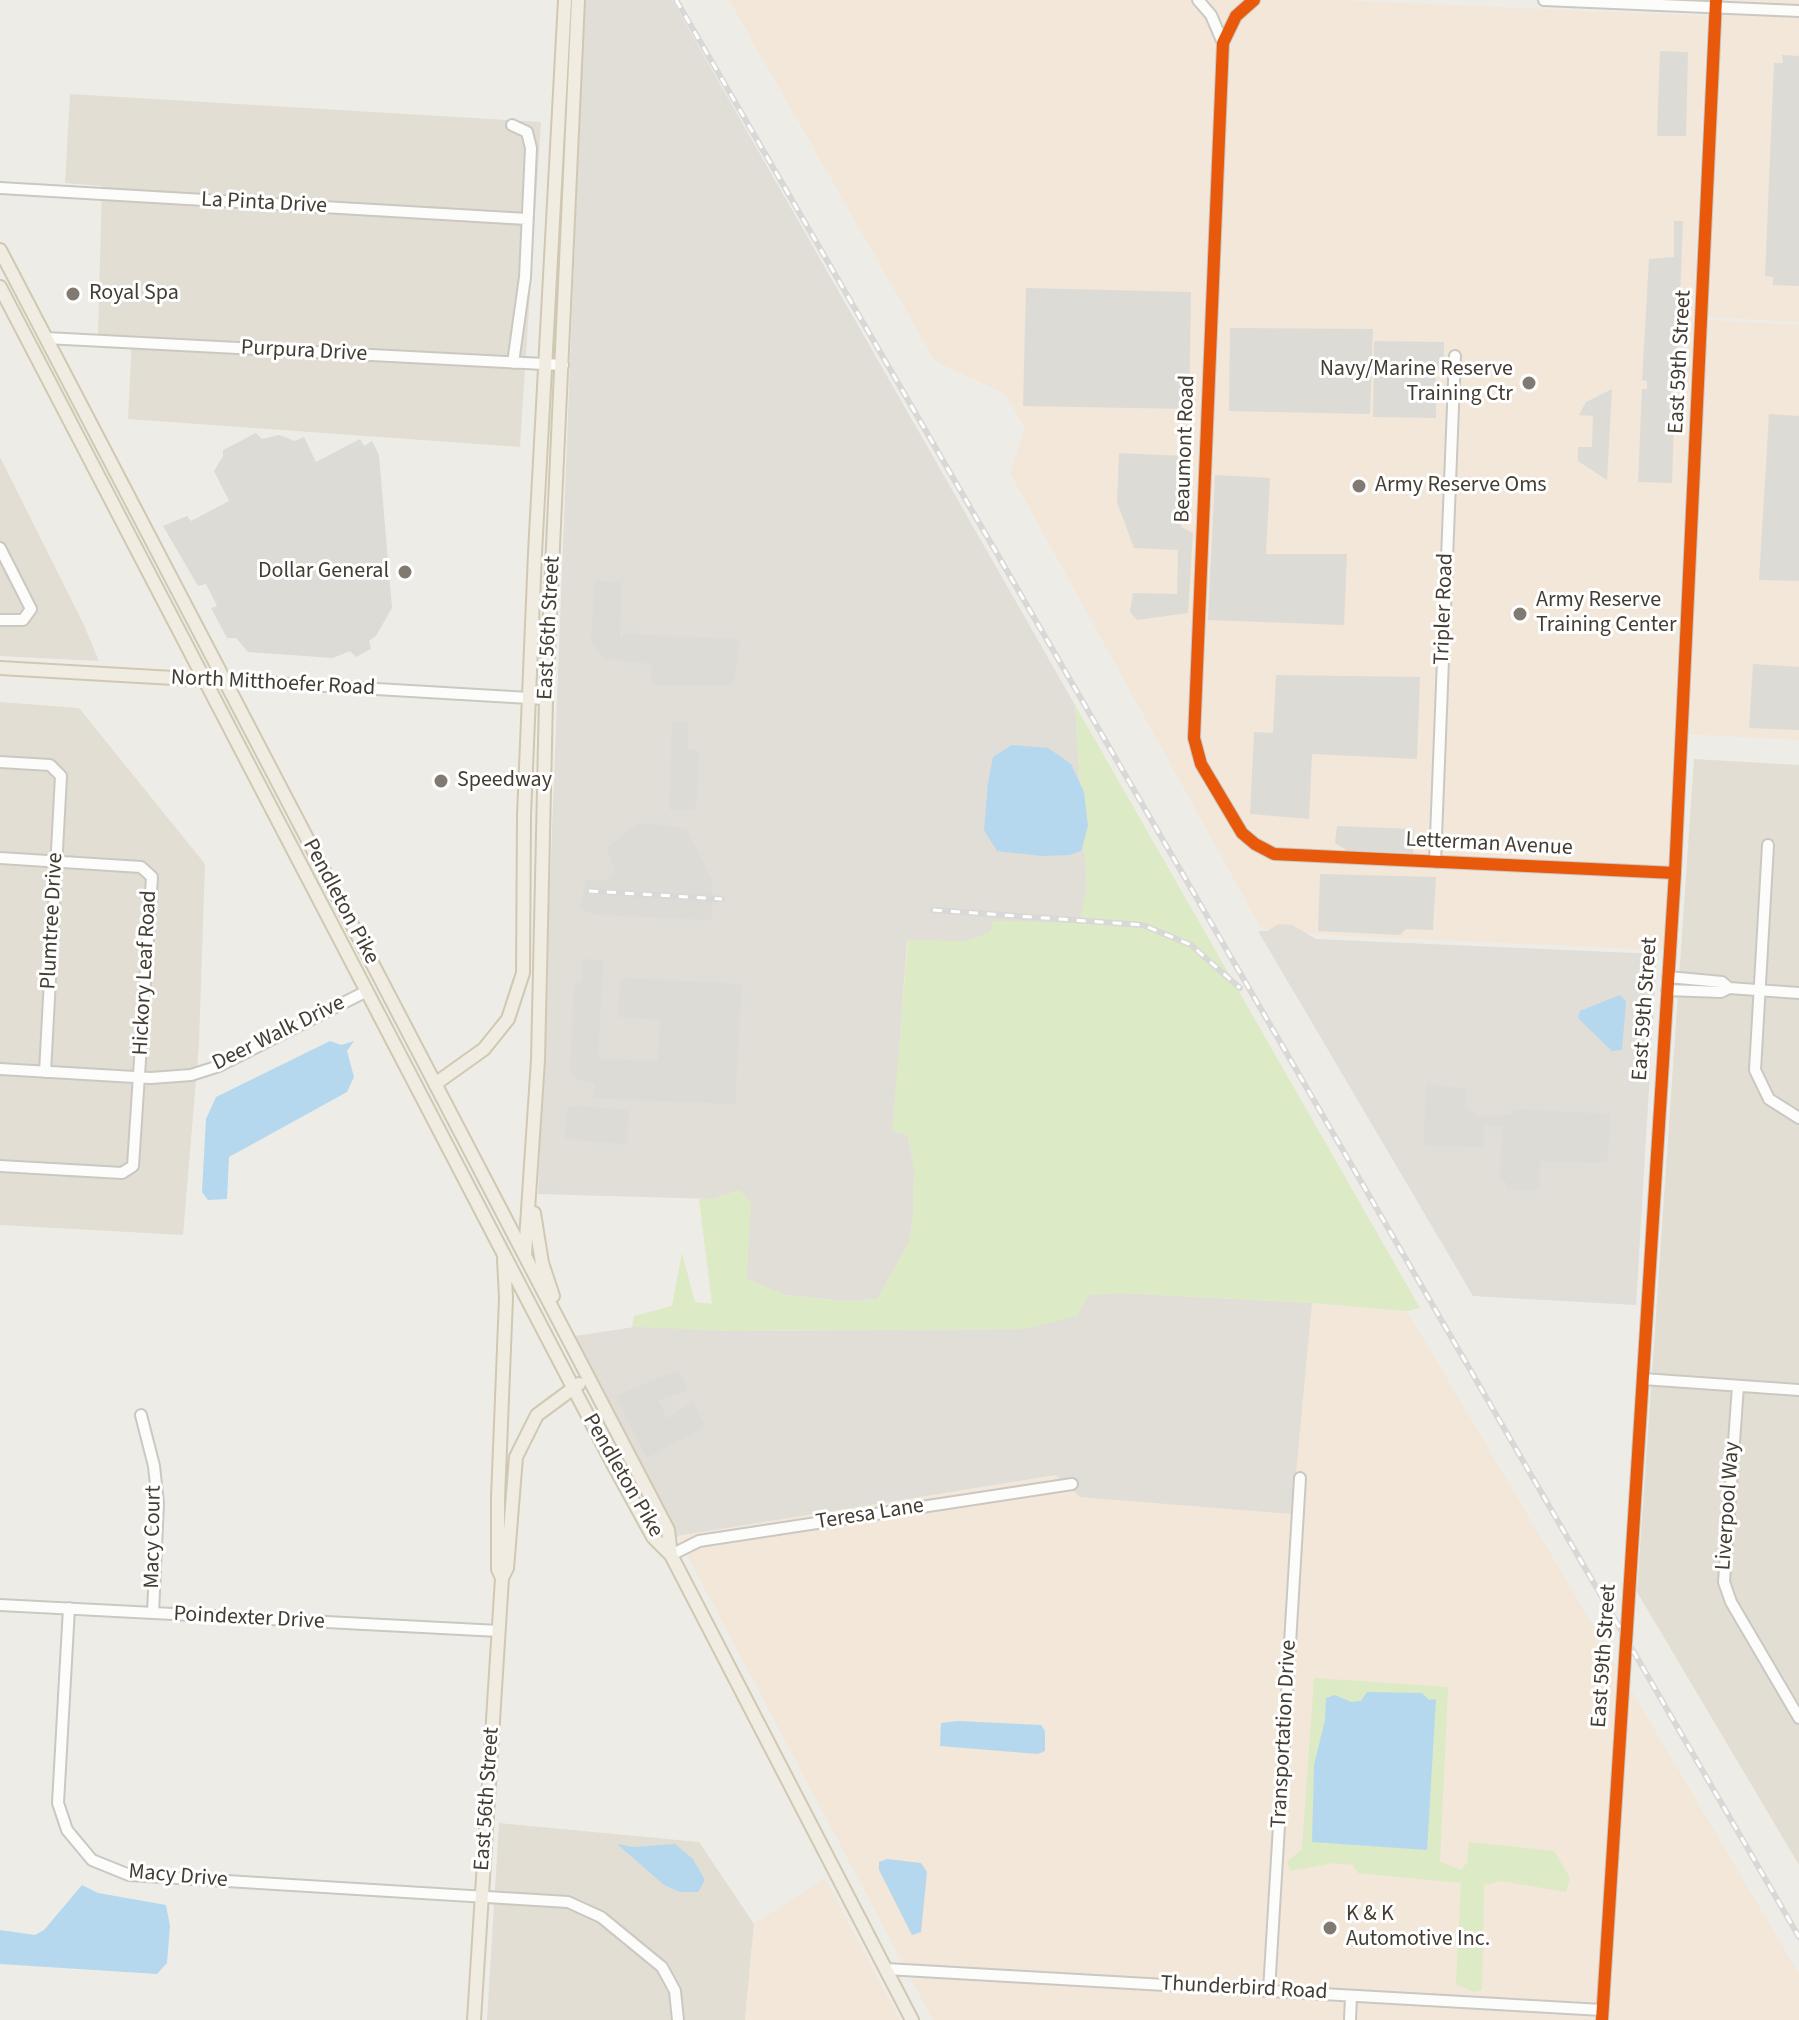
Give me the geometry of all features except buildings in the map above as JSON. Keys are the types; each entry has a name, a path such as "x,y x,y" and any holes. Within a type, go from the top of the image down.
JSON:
{"main road":[{"name":"East 56th Street","path":"435,1084 484,1049 508,1019 523,973 529,699 565,0"},
{"name":"East 56th Street","path":"525,1257 539,1033 546,699 578,0"},
{"name":"Pendleton Pike","path":"0,250 668,1530 671,1555"},
{"name":"Pendleton Pike","path":"0,289 573,1388 653,1537 671,1555 912,2020"},
{"name":"North Mitthoefer Road","path":"0,668 224,680"},
{"path":"531,1189 542,1263 563,1329"},
{"name":"East 56th Street","path":"502,1578 498,1569 498,1498 506,1298 504,1254"},
{"name":"East 56th Street","path":"474,2020 502,1578 507,1568 516,1457 537,1415 589,1378"}],"street":[{"name":"Beaumont Road","path":"1198,0 1211,15 1223,43"},
{"name":"Beaumont Road","path":"1254,0 1236,16 1223,43 1194,738 1201,764 1245,836 1270,852 1302,857"},
{"path":"1544,0 1716,3 1799,11"},
{"name":"East 59th Street","path":"1602,2015 1675,873 1716,3"},
{"path":"512,125 527,132 531,148 523,293 513,363"},
{"name":"La Pinta Drive","path":"0,188 527,219"},
{"name":"Purpura Drive","path":"46,338 563,365"},
{"name":"Tripler Road","path":"1435,862 1455,356"},
{"path":"0,548 31,609 23,620 0,620"},
{"name":"North Mitthoefer Road","path":"224,680 546,699"},
{"name":"Plumtree Drive","path":"0,762 50,765 59,772 45,1072"},
{"path":"1768,845 1758,990 1756,1075 1769,1099 1799,1118"},
{"name":"Letterman Avenue","path":"1302,857 1675,873"},
{"path":"0,858 56,861"},
{"name":"Hickory Leaf Road","path":"0,1166 129,1171 135,1162 152,877 148,870 56,861"},
{"path":"1668,977 1722,982 1729,988"},
{"path":"1667,990 1721,992 1729,988 1799,993"},
{"name":"Deer Walk Drive","path":"0,1069 178,1077 209,1070 365,992"},
{"path":"1643,1379 1799,1390"},
{"name":"Liverpool Way","path":"1738,1386 1724,1582 1731,1602 1795,1702 1799,1718"},
{"name":"Macy Court","path":"141,1415 154,1466 158,1503 153,1613"},
{"name":"Transportation Drive","path":"1269,1991 1300,1478"},
{"name":"Teresa Lane","path":"671,1555 699,1541 1072,1484"},
{"name":"Poindexter Drive","path":"0,1605 499,1631"},
{"name":"Macy Drive","path":"69,1608 58,1803 67,1830 92,1860 129,1875 559,1900 601,1917 665,1971 675,1991 678,2020"},
{"name":"Thunderbird Road","path":"886,1969 1351,1996 1602,2015"},
{"path":"1350,2020 1351,1996"}],"shaded area":[{"path":"584,0 672,0 1075,705 1087,888 1079,924 993,921 991,932 967,941 907,941 893,1131 908,1135 914,1169 913,1216 909,1243 877,1299 846,1301 785,1295 747,1279 740,1190 713,1199 538,1194"},
{"path":"729,0 1335,0 1707,16 1664,950 1325,935 1261,928 1010,473 1025,428 1005,394 935,361"},
{"path":"1721,0 1799,0 1799,322 1706,317"},
{"path":"1660,51 1688,52 1686,136 1657,136"},
{"path":"1782,55 1799,56 1799,286 1773,285 1773,277 1765,276 1774,63 1783,63"},
{"path":"70,94 541,122 520,447 128,419 132,337 98,334 102,186 65,183"},
{"path":"1674,221 1683,221 1677,373 1666,389 1675,391 1672,483 1638,482 1642,389 1647,389 1647,381 1642,380 1649,259 1674,257"},
{"path":"1026,288 1191,292 1189,409 1023,406"},
{"path":"1706,320 1799,325 1799,740 1685,734"},
{"path":"1230,328 1373,329 1370,414 1229,411"},
{"path":"1374,341 1444,342 1444,370 1436,370 1436,418 1373,417"},
{"path":"1612,389 1607,480 1578,461 1578,447 1592,447 1593,416 1579,415 1586,402"},
{"path":"1769,414 1799,416 1799,581 1759,580"},
{"path":"256,433 262,439 279,435 295,441 304,437 316,462 360,439 364,446 372,441 379,455 392,608 376,636 369,641 371,649 356,657 350,651 333,658 248,652 236,638 227,638 211,608 217,606 206,584 198,586 163,526 187,516 191,521 229,501 214,471 223,450"},
{"path":"1119,453 1184,456 1181,527 1193,533 1188,613 1137,620 1130,612 1133,593 1177,594 1178,550 1134,548 1117,502"},
{"path":"0,457 83,623 99,661 0,656"},
{"path":"1215,475 1270,478 1266,554 1347,554 1344,625 1208,620"},
{"path":"595,581 621,582 620,641 624,634 740,639 735,678 727,685 651,685 652,664 606,659 591,642"},
{"path":"1753,664 1799,667 1799,730 1749,728"},
{"path":"1276,675 1420,677 1417,759 1312,754 1309,819 1250,814 1254,732 1273,733"},
{"path":"0,702 79,708 205,864 199,1044 183,1235 0,1225"},
{"path":"672,721 688,723 687,748 699,751 696,810 669,810"},
{"path":"1694,759 1799,765 1799,1865 1637,1592"},
{"path":"638,823 686,828 712,879 712,920 597,915 580,909 586,880 607,881 615,872 607,848"},
{"path":"1337,826 1414,829 1413,853 1348,851 1335,843"},
{"path":"1320,874 1436,877 1433,930 1406,929 1400,935 1318,931"},
{"path":"1279,924 1292,925 1316,939 1657,954 1636,1305 1473,1296 1258,931 1267,931"},
{"path":"583,959 603,960 598,1059 658,1061 660,1020 618,1017 620,978 742,984 735,1104 594,1098 595,1084 573,1077 570,1069 574,983 581,982"},
{"path":"1426,1083 1467,1089 1465,1108 1478,1116 1513,1115 1513,1109 1611,1114 1607,1163 1540,1161 1539,1190 1506,1189 1506,1181 1499,1180 1503,1126 1484,1125 1483,1147 1424,1145"},
{"path":"574,1106 629,1110 627,1144 565,1139 567,1109"},
{"path":"1119,1293 1312,1303 1292,1514 1080,1497 1056,1475 677,1536 575,1336 641,1326 730,1331 1026,1329 1089,1295"},
{"path":"1312,1303 1407,1311 1799,1974 1799,2020 933,2020 677,1536 1057,1475 1291,1514"},
{"path":"678,1370 688,1391 658,1400 667,1419 693,1401 705,1426 647,1458 615,1396"},
{"path":"499,1823 699,1842 754,1924 745,2020 487,2020"},
{"path":"825,1878 900,2020 745,2020 754,1924"}],"green space":[{"path":"1075,705 1420,1308 1407,1311 1119,1293 1089,1295 1077,1316 1026,1329 730,1331 632,1327 634,1316 672,1306 682,1253 695,1302 712,1304 699,1199 713,1199 740,1190 751,1203 747,1279 785,1295 846,1301 877,1299 909,1243 913,1216 914,1169 908,1135 892,1131 908,940 967,941 990,932 992,921 1079,923 1087,888"},
{"path":"1314,1678 1448,1687 1440,1862 1461,1870 1467,1863 1469,1842 1554,1851 1570,1878 1566,1892 1501,1881 1484,1885 1482,1990 1474,1992 1456,1984 1461,1883 1358,1873 1353,1865 1333,1863 1291,1871 1287,1862 1302,1849"}],"water":[{"path":"1012,745 1048,748 1071,764 1084,792 1088,826 1081,851 1069,855 1042,856 997,851 984,830 988,783 993,757"},
{"path":"1620,995 1626,1001 1622,1050 1612,1051 1578,1018 1580,1011"},
{"path":"330,1041 341,1045 354,1041 347,1051 354,1077 347,1092 229,1157 227,1199 208,1200 202,1192 206,1119 216,1097"},
{"path":"1367,1692 1422,1693 1429,1700 1436,1699 1427,1850 1312,1842 1314,1765 1325,1720 1326,1698 1335,1695 1351,1702 1361,1701"},
{"path":"941,1723 1041,1725 1045,1731 1045,1751 1038,1754 940,1746"},
{"path":"617,1844 633,1847 675,1844 693,1859 705,1880 698,1892 680,1892 664,1885"},
{"path":"887,1859 921,1863 927,1872 921,1932 912,1935 879,1870 879,1862"},
{"path":"82,1885 98,1893 166,1905 170,1926 167,1963 157,1974 0,1964 0,1930 35,1935 44,1930"}],"railway":[{"path":"676,0 1799,1937"},
{"path":"589,891 722,899"},
{"path":"933,910 1143,925 1191,945 1240,988"}],"cycle path":[{"path":"1254,0 1236,16 1223,43 1194,738 1201,764 1242,833 1274,854 1675,873"},
{"path":"1602,2020 1675,873 1716,0"}],"place":[{"name":"Royal Spa","path":"73,294"},
{"name":"Navy/Marine Reserve Training Ctr","path":"1529,383"},
{"name":"Army Reserve Oms","path":"1359,486"},
{"name":"Dollar General","path":"405,572"},
{"name":"Army Reserve Training Center","path":"1520,614"},
{"name":"Speedway","path":"441,781"},
{"name":"K & K Automotive Inc.","path":"1330,1928"}]}
